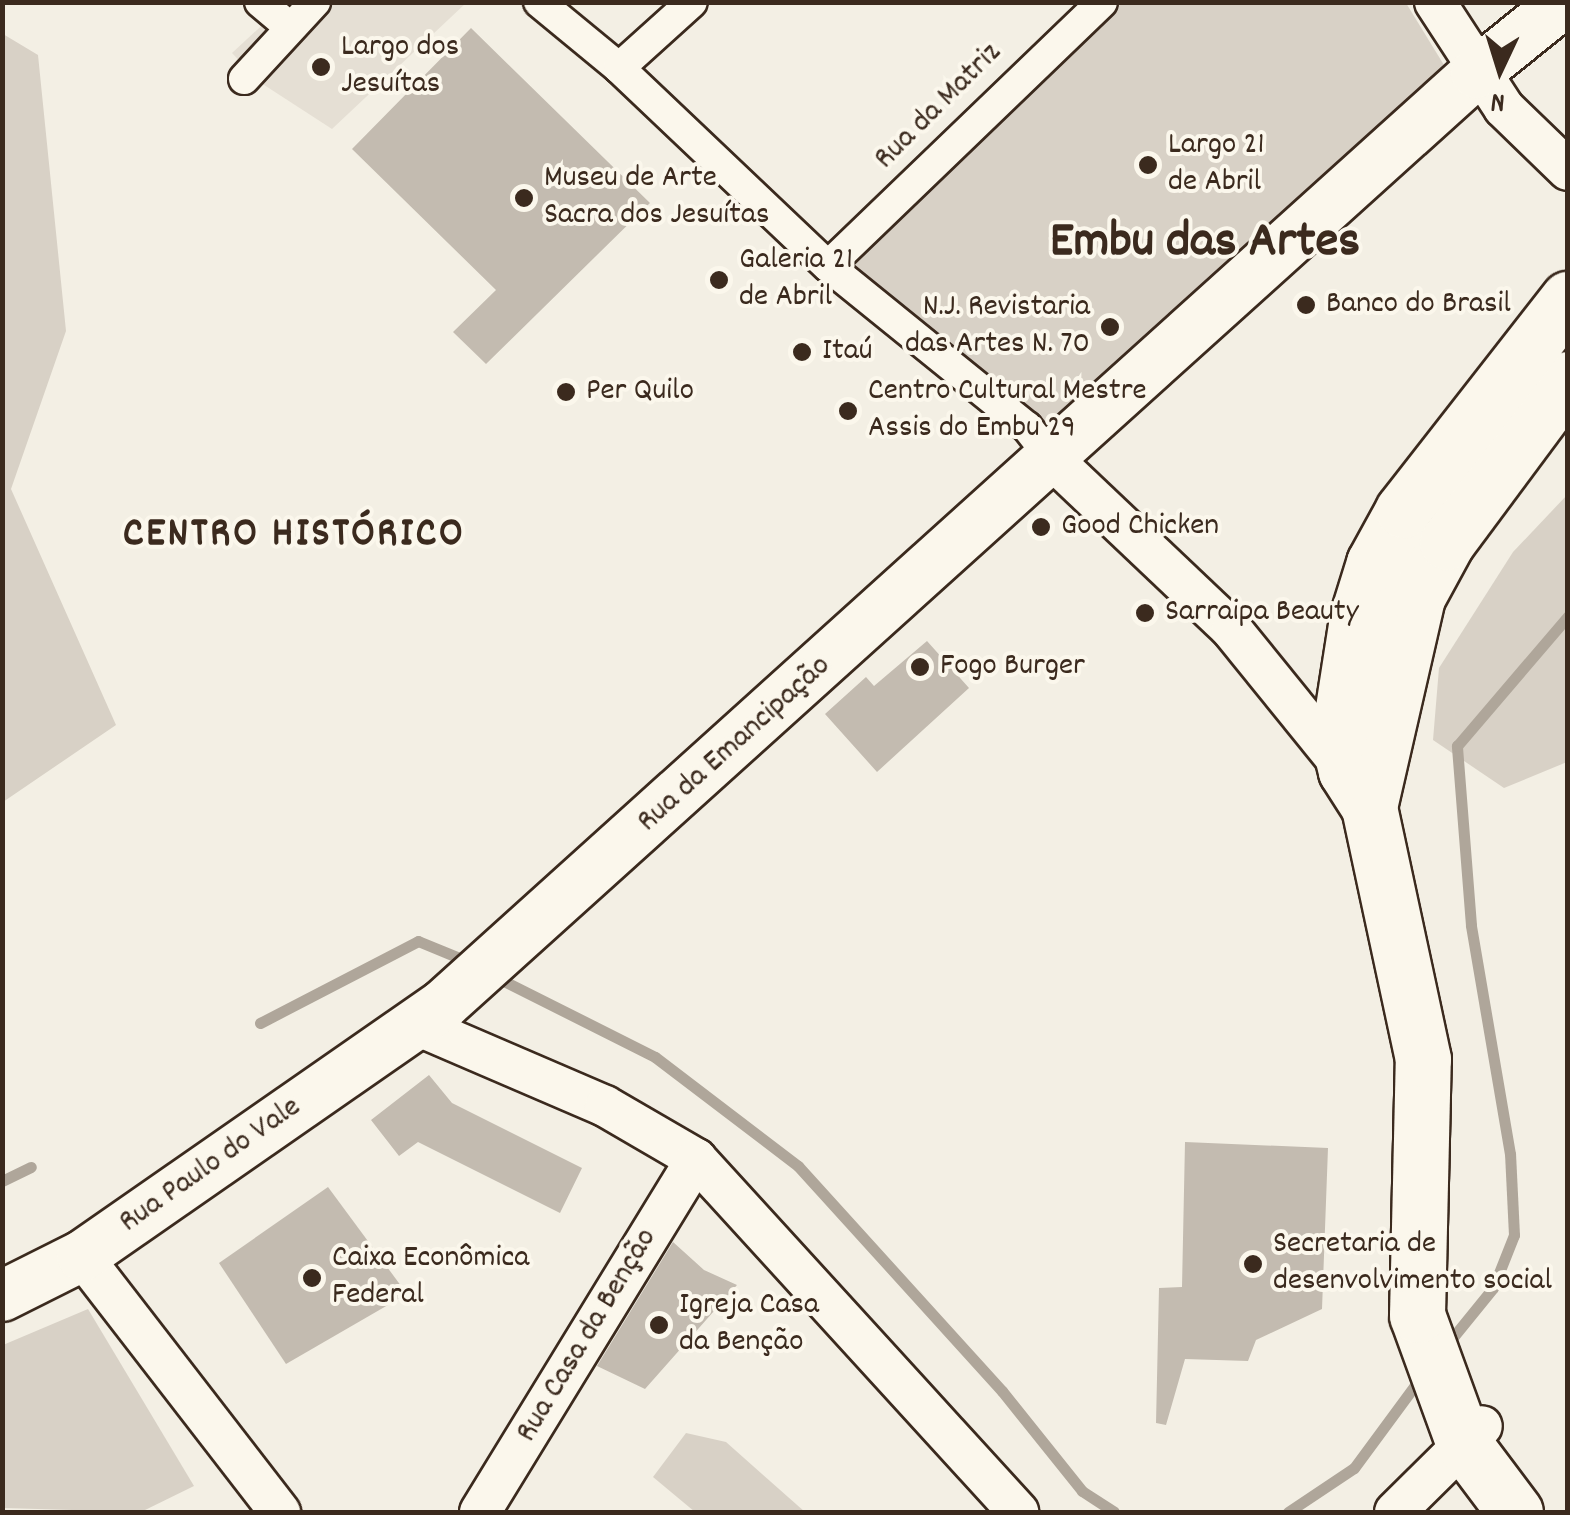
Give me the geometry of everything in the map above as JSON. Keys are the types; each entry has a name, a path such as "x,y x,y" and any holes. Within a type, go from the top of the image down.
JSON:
{"main road":[{"path":"1524,1507 1454,1397 1414,1284 1425,1141 1423,1059 1358,789 1338,740 1342,694 1374,563 1403,510 1568,299"},
{"path":"1358,789 1418,598 1447,542 1568,379"}],"street":[{"path":"260,2 288,26"},
{"path":"244,79 288,26 315,2"},
{"path":"538,2 619,68 828,266 1027,427 1052,458 1232,630 1358,789"},
{"path":"619,68 692,2"},
{"name":"Rua da Matriz","path":"828,266 1102,2"},
{"path":"1435,2 1476,72 1568,170"},
{"name":"Rua da Emancipação","path":"428,1014 582,884 1476,72 1564,2"},
{"path":"428,1014 606,1106 696,1159 1018,1512"},
{"name":"Rua Paulo do Vale","path":"2,1296 82,1256 428,1014"},
{"name":"Rua Casa da Benção","path":"480,1512 696,1159"},
{"path":"82,1256 280,1512"},
{"path":"1395,1512 1454,1397"}],"shaded area":[{"name":"Largo dos Jesuítas","path":"286,3 466,3 332,129 258,81 232,53"},
{"name":"Largo 21 de Abril","path":"1122,3 1406,3 1447,70 1057,436 948,355 849,260"},
{"path":"3,34 38,55 66,331 11,489 116,725 3,802"},
{"path":"1567,495 1567,762 1504,788 1433,740 1439,668 1513,552"},
{"path":"88,1309 194,1486 141,1512 3,1508 3,1345"},
{"path":"686,1433 726,1442 805,1512 695,1512 653,1477"}],"building":[{"name":"Museu de Arte Sacra dos Jesuítas","path":"471,28 650,203 486,364 453,332 496,290 352,149"},
{"path":"927,641 969,688 877,772 825,714 866,677 874,686"},
{"path":"429,1075 452,1103 582,1168 560,1213 418,1142 399,1156 371,1120"},
{"name":"Secretaria de desenvolvimento social","path":"1185,1142 1328,1148 1322,1309 1256,1340 1248,1361 1185,1359 1166,1425 1156,1423 1159,1288 1182,1287"},
{"name":"Caixa Econômica Federal","path":"328,1187 407,1294 286,1364 219,1263"},
{"name":"Igreja Casa da Benção","path":"673,1242 704,1270 737,1285 645,1389 597,1366"}],"waterway":[{"path":"1445,1347 1493,1288 1514,1235 1510,1154 1471,925 1457,746 1568,616"},
{"path":"260,1023 418,941 469,962"},
{"path":"494,976 655,1057 798,1166 1002,1391 1082,1491 1114,1512"},
{"path":"2,1181 31,1167"},
{"path":"1288,1512 1354,1468 1421,1377"}],"place":[{"name":"Largo dos Jesuítas","path":"321,67"},
{"name":"Largo 21 de Abril","path":"1148,165"},
{"name":"Museu de Arte Sacra dos Jesuítas","path":"524,198"},
{"name":"Galeria 21 de Abril","path":"719,280"},
{"name":"Banco do Brasil","path":"1306,305"},
{"name":"N.J. Revistaria das Artes N. 70","path":"1110,327"},
{"name":"Itaú","path":"802,352"},
{"name":"Per Quilo","path":"566,392"},
{"name":"Centro Cultural Mestre Assis do Embu 29","path":"848,411"},
{"name":"Good Chicken","path":"1041,527"},
{"name":"Sarraipa Beauty","path":"1145,613"},
{"name":"Fogo Burger","path":"920,667"},
{"name":"Secretaria de desenvolvimento social","path":"1253,1264"},
{"name":"Caixa Econômica Federal","path":"312,1278"},
{"name":"Igreja Casa da Benção","path":"659,1325"}],"district":[{"name":"Embu das Artes","path":"1205,245"},
{"name":"CENTRO HISTÓRICO","path":"294,536"}]}
